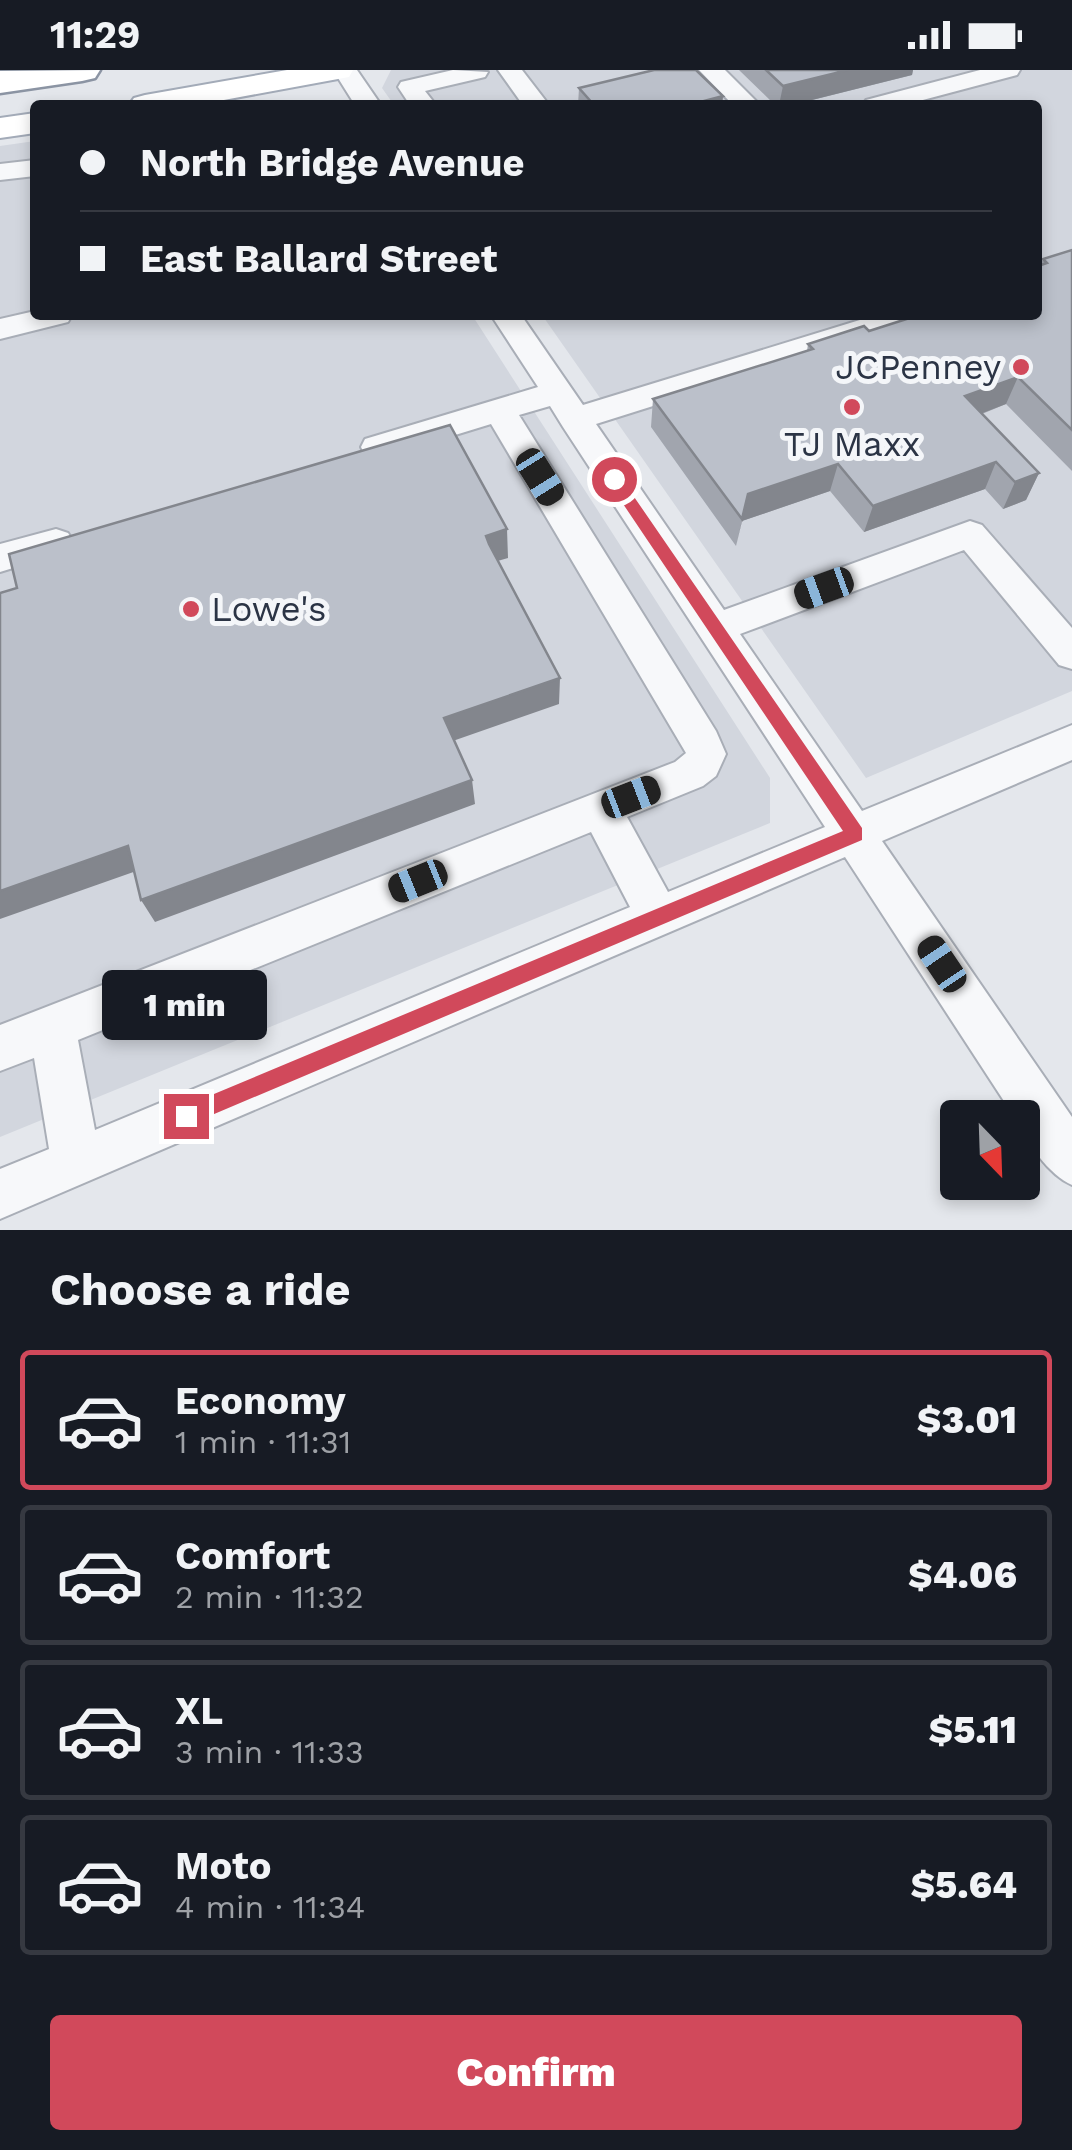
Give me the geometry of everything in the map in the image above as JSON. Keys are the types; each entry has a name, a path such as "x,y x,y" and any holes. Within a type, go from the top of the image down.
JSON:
{"highway":[{"path":"0,82 82,70"}],"main road":[{"path":"173,100 341,70"},
{"path":"0,128 30,124"}],"street":[{"path":"341,70 364,100"},
{"path":"510,70 532,100"},
{"path":"710,70 741,100"},
{"path":"893,100 999,71"},
{"path":"412,100 410,87 476,72"},
{"path":"0,172 30,169"},
{"path":"0,330 38,320"},
{"path":"509,320 1072,1160"},
{"path":"349,455 499,410 565,407 890,320"},
{"path":"0,1048 690,774 702,764 706,754 499,410"},
{"path":"0,558 85,534"},
{"path":"715,628 970,534 1059,618 1072,654"},
{"path":"0,1194 1072,742"},
{"path":"601,808 658,917"},
{"path":"52,1027 76,1162"}],"shaded area":[{"path":"391,70 1072,70 1072,691 866,778 545,320 1042,320 1042,100 390,100 382,88"},
{"path":"30,142 30,320 475,320 770,778 770,823 0,1137 0,146"}],"building":[{"path":"654,70 696,70 723,96 708,100 590,100 579,88"},
{"path":"766,70 848,70 783,86"},
{"path":"1072,250 1072,430 1018,377 965,396 1039,473 1015,482 996,462 873,506 838,464 748,494 742,519 653,399 813,349 808,344 864,326 869,331 903,320 1042,320 1042,265 1047,263 1043,259"},
{"path":"450,425 507,529 486,536 489,544 560,678 444,718 472,780 141,900 128,846 0,891 0,593 17,588 9,554"}],"place":[{"name":"JCPenney","path":"1021,367"},
{"name":"TJ Maxx","path":"852,407"},
{"name":"Lowe's","path":"191,609"}],"route":[{"path":"186,1116 855,834 614,479"}]}
